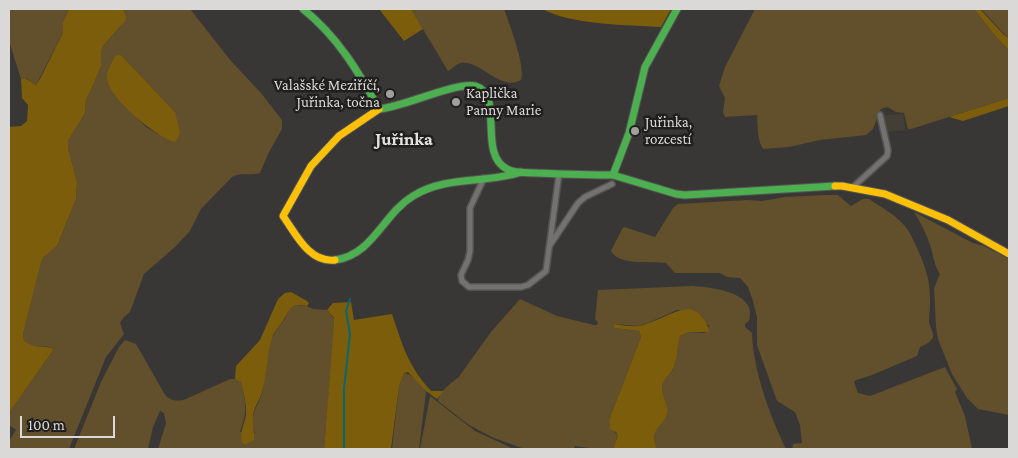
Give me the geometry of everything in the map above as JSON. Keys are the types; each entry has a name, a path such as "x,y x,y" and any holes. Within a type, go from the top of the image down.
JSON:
{"street":[{"path":"303,9 313,16 349,56 379,109"},
{"path":"613,175 629,133 645,67 677,9"},
{"path":"521,172 506,178 484,178 438,186 413,195 359,253 338,261 327,262 317,258 283,216 311,166 339,136 379,109 391,108 468,85 478,87 487,96 490,108 490,145 494,156 506,168 521,172 613,175 685,195 842,186 885,194 932,213 1009,254"},
{"path":"852,188 887,156 888,150 880,115"},
{"path":"484,178 470,208 470,251 461,275 463,284 469,287 521,287 546,271 559,174"},
{"path":"550,246 578,203 585,197 612,184"}],"shaded area":[{"path":"9,9 69,9 63,22 63,33 36,85 26,78 21,79 9,41"},
{"path":"69,9 123,9 126,16 125,21 103,46 101,66 86,100 85,113 68,141 68,148 77,182 76,199 57,246 44,257 41,263 23,334 24,340 31,345 54,349 9,413 9,127 21,126 27,121 28,105 22,98 21,79 25,78 36,85 63,33 63,22"},
{"path":"123,9 190,9 231,61 261,93 282,120 282,129 260,173 232,177 201,209 190,231 144,274 130,312 120,323 124,334 106,357 69,449 9,449 9,441 16,430 9,425 9,413 54,349 31,345 24,340 23,334 41,263 44,257 57,246 76,199 77,182 68,148 68,141 85,113 86,100 101,66 103,46 120,27 126,16","holes":["118,55 121,55 175,112 158,134 146,127 122,102"]},
{"path":"379,9 411,9 423,29 404,41"},
{"path":"411,9 504,9 519,56 521,80 513,83 506,82 468,63 461,63 448,71"},
{"path":"542,9 671,9 661,27 616,25 584,21 554,14"},
{"path":"755,9 974,9 1009,50 1009,98 911,129 908,129 904,113 885,107 880,110 873,129 866,135 820,140 789,147 763,149 759,137 757,115 725,117 723,112 725,98 719,86 725,67"},
{"path":"974,9 980,9 1009,38 1009,50 997,38"},
{"path":"981,9 1009,9 1009,38 1005,35"},
{"path":"121,55 175,112 180,133 175,142 157,133 135,116 124,106 110,87 107,73 115,56"},
{"path":"1009,98 1009,106 963,121 949,117"},
{"path":"903,114 905,130 886,132 881,115"},
{"path":"838,195 851,206 863,199 869,199 896,217 911,236 921,257 929,282 929,323 933,337 920,347 917,356 856,380 854,382 858,393 870,396 945,367 957,389 955,392 965,416 972,449 792,449 793,444 802,443 800,425 795,412 777,401 757,345 757,317 753,301 748,287 740,278 727,277 720,273 675,273 666,263 628,261 615,256 611,251 624,227 655,237 673,208 678,204 747,200 762,201 785,197"},
{"path":"914,212 973,243 984,246 1009,259 1009,415 978,409 967,398 952,374 938,339 936,326 934,288 940,274 935,265 926,234"},
{"path":"692,286 731,293 747,303 750,311 749,321 745,324 745,327 752,333 755,362 763,392 786,449 656,448 654,436 667,413 662,386 675,366 680,336 689,332 705,333 709,326 704,322 702,316 677,310 637,326 614,324 614,328 639,331 641,337 609,420 609,424 618,436 613,449 575,446 574,449 525,449 494,438 469,425 438,401 443,391 458,378 491,332 520,299 557,316 597,325 598,322 595,319 598,290"},
{"path":"291,292 309,303 307,306 295,306 288,311 273,335 264,385 253,414 254,440 243,444 241,432 246,414 246,406 241,382 235,379 236,366 260,340 278,299 285,293"},
{"path":"351,302 354,320 392,314 411,364 423,382 431,391 444,391 437,399 426,391 408,372 404,373 399,387 391,449 324,449 334,325 334,318 327,310 333,303"},
{"path":"296,305 327,310 334,319 334,339 324,449 158,449 166,423 164,413 160,411 153,427 148,449 74,449 101,382 119,347 125,340 136,344 166,396 176,401 186,399 230,379 238,379 241,382 245,407 240,432 255,433 253,415 263,389 269,346 288,311"},
{"path":"688,309 702,317 707,324 709,332 689,332 680,336 674,367 662,387 668,411 655,433 657,449 613,449 618,436 616,432 610,429 609,420 641,337 639,331 614,328 614,324 638,326"},
{"path":"404,373 417,380 426,392 419,449 392,449 399,387"},
{"path":"430,396 475,431 514,449 420,449"}],"waterway":[{"path":"344,449 344,389 350,334 346,311 350,299"}],"traffic: fast":[{"path":"303,9 315,19 346,55 379,109 402,104 442,91 475,86 484,91 488,100 494,151 498,161 507,169 514,172 613,175"},
{"path":"677,9 645,67 629,133 613,175 685,195 835,186"},
{"path":"335,260 348,257 359,250 377,233 393,213 413,196 426,189 453,182 508,176 521,172"}],"traffic: slow":[{"path":"335,260 326,260 311,252 298,239 283,216 311,166 339,136 379,109"},
{"path":"835,186 885,194 948,220 1009,254"}],"place":[{"name":"Valašské Meziříčí, Juřinka, točna","path":"390,94"},
{"name":"Kaplička Panny Marie","path":"456,102"},
{"name":"Juřinka, rozcestí","path":"635,131"}],"district":[{"name":"Juřinka","path":"404,139"}]}
